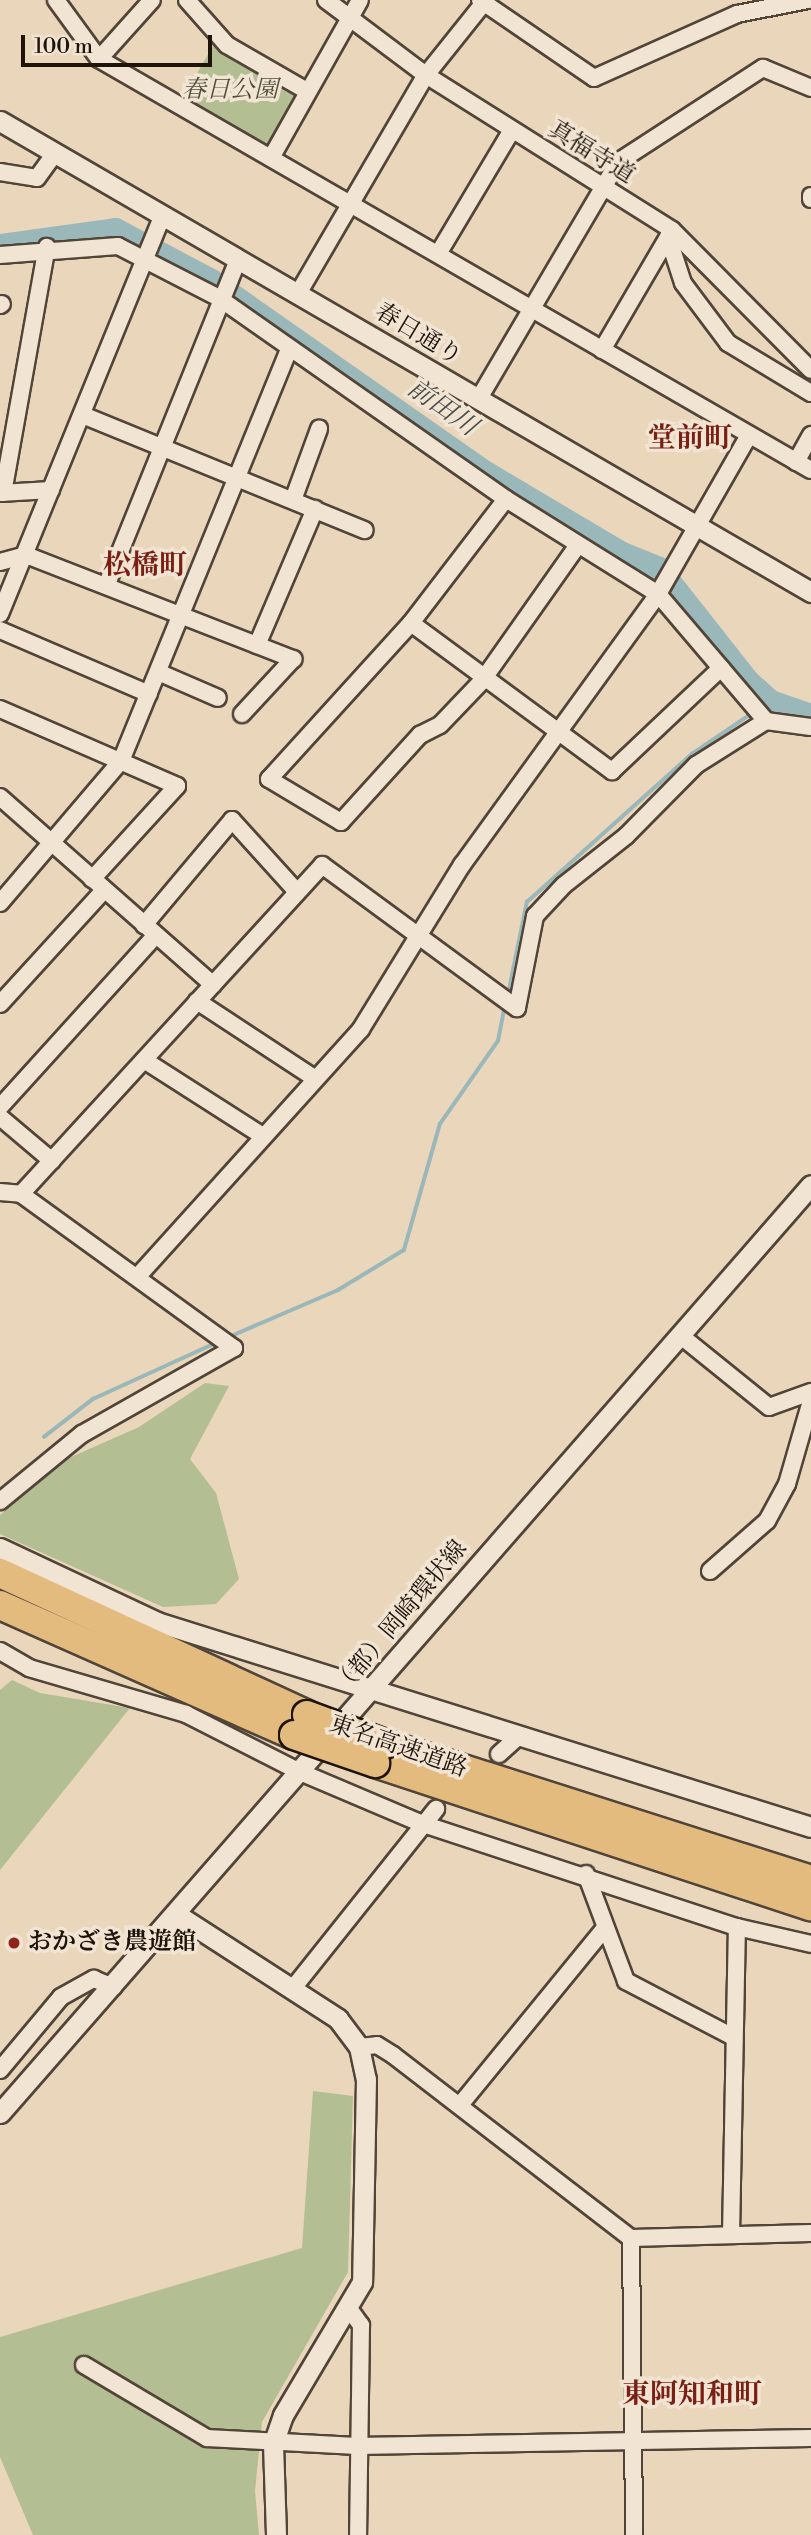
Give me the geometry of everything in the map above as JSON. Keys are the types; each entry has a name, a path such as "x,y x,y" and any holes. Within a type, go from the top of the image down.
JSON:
{"highway":[{"name":"東名高速道路","path":"0,1573 300,1725"},
{"name":"東名高速道路","path":"0,1605 300,1725 811,1906"},
{"name":"東名高速道路","path":"380,1754 811,1881"}],"street":[{"path":"56,0 99,59 811,470"},
{"path":"99,59 152,0"},
{"path":"187,0 228,45 307,91"},
{"name":"真福寺道","path":"326,0 426,75 670,233 811,370"},
{"path":"271,158 360,0"},
{"path":"299,292 426,75 482,0 594,78 737,14 808,0"},
{"path":"478,400 528,308 618,162 763,68 811,88"},
{"name":"春日通り","path":"0,121 162,217 234,267 299,292 478,400 811,592"},
{"path":"438,254 512,130"},
{"path":"1,174 37,178 55,153"},
{"path":"0,614 85,416 162,217"},
{"path":"602,350 670,233"},
{"path":"670,233 683,283 728,343 811,393"},
{"path":"0,256 47,247 101,244 147,258 219,298 288,351 506,499 658,594 766,721"},
{"path":"47,247 1,493 51,490"},
{"path":"107,584 219,298 234,267"},
{"path":"0,903 53,845 121,761 288,351"},
{"path":"85,416 365,530"},
{"path":"293,500 320,429"},
{"path":"139,1275 361,1029 414,936 555,732 658,594 750,435"},
{"path":"796,462 811,435"},
{"path":"506,499 411,623 269,779 341,822 420,734 440,725 482,681 578,545"},
{"path":"257,645 315,509"},
{"path":"0,562 26,555 107,584 293,659 242,714"},
{"path":"411,623 482,681 612,771 721,668"},
{"path":"0,631 149,694"},
{"path":"158,672 218,698"},
{"path":"0,709 177,786 0,1004"},
{"path":"21,1194 322,865 414,936 517,1008 535,916 696,765 766,721 811,727"},
{"path":"1,800 213,985"},
{"path":"0,1107 150,930 232,820 298,892"},
{"path":"197,1001 314,1078"},
{"path":"144,1060 262,1136"},
{"path":"0,1117 52,1161"},
{"name":"（都）岡崎環状線","path":"0,2113 113,1987 811,1185"},
{"path":"0,1192 21,1194 139,1275 234,1348 82,1434 0,1501"},
{"path":"681,1336 769,1407 811,1392"},
{"path":"710,1571 767,1521 787,1484 811,1401"},
{"path":"0,1548 157,1622 374,1688 517,1738 811,1827"},
{"path":"0,1651 29,1668 186,1714 300,1772 420,1823 586,1874 737,1927 811,1944"},
{"path":"499,1754 517,1738"},
{"path":"294,1987 420,1823 436,1809"},
{"path":"586,1874 603,1930 626,1980 733,2037"},
{"path":"176,1914 294,1987 338,2019 359,2047 366,2079 362,2282 350,2310 283,2415 274,2444 276,2535"},
{"path":"731,2235 737,1927"},
{"path":"460,2105 603,1930"},
{"path":"0,2070 61,1997 94,1979 113,1987"},
{"path":"359,2047 377,2045 460,2105 631,2238 811,2233"},
{"path":"631,2238 634,2535"},
{"path":"350,2310 361,2325 357,2446 358,2535"},
{"path":"84,2365 207,2438 274,2444 357,2446 811,2438"}],"green space":[{"name":"春日公園","path":"214,44 300,92 268,151 181,101"},
{"path":"205,1383 229,1386 190,1459 216,1493 239,1579 216,1604 163,1607 0,1534 0,1515 62,1461 139,1427"},
{"path":"12,1680 40,1693 130,1708 0,1870 0,1690"},
{"path":"313,2091 353,2096 348,2272 262,2422 255,2491 259,2535 33,2535 0,2457 0,2337 302,2248"}],"waterway":[{"name":"前田川","path":"0,245 115,229 211,280 487,473 622,553 659,568 747,680 770,701 811,715"},
{"path":"761,708 770,701"},
{"path":"508,995 527,902 692,754 754,712"},
{"path":"229,1337 338,1290 404,1250 440,1124 498,1041 505,1006"},
{"path":"44,1437 93,1399 216,1343"}],"place":[{"name":"おかざき農遊館","path":"14,1943"}],"district":[{"name":"堂前町","path":"690,439"},
{"name":"松橋町","path":"145,566"},
{"name":"東阿知和町","path":"692,2395"}]}
